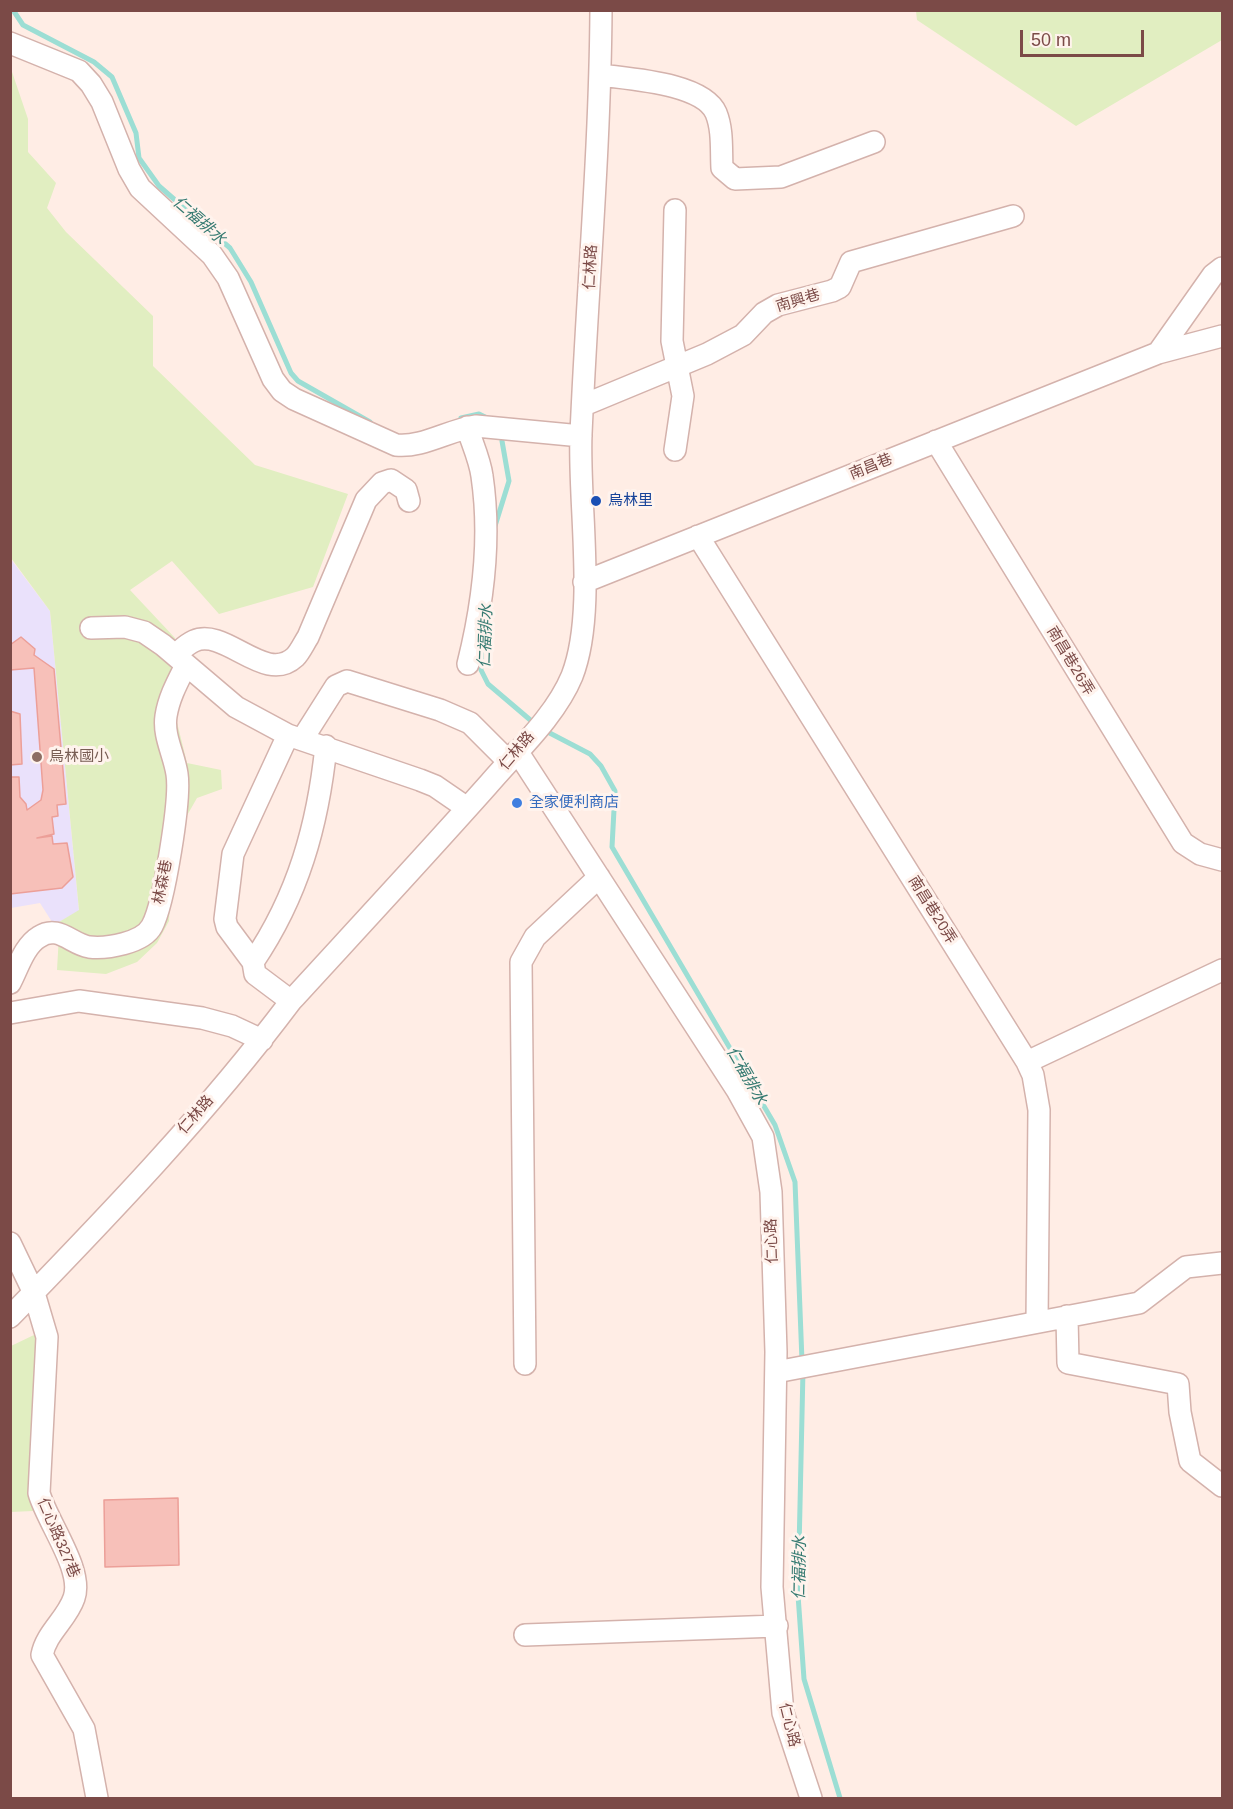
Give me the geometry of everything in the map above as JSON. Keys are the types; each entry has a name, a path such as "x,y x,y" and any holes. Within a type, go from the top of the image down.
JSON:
{"street":[{"name":"仁林路","path":"10,1317 89,1236 262,1040 291,1001 467,808 559,701 572,674 581,629 584,582 581,436 601,75 601,10"},
{"path":"10,43 79,71 91,84 102,102 140,188 212,255 228,278 273,379 282,391 294,399 396,445 407,446 467,427 581,436"},
{"path":"601,75 684,89 707,102 715,110 720,127 722,168 735,179 781,177 874,142"},
{"path":"675,210 672,341 683,396 675,450"},
{"name":"南興巷","path":"584,405 678,366 743,335 764,313 778,305 840,287 851,262 1013,216"},
{"path":"1158,353 1213,275 1222,268"},
{"name":"南昌巷","path":"584,582 1158,353 1222,336"},
{"path":"467,427 482,474 486,527 481,591 468,664"},
{"name":"南昌巷26弄","path":"936,441 1183,843 1200,854 1222,860"},
{"path":"180,660 194,641 204,639 222,644 271,665 281,664 295,657 308,637 366,500 382,483 391,480 406,489 410,501"},
{"name":"南昌巷20弄","path":"698,536 1033,1075 1039,1110 1037,1322"},
{"path":"91,628 125,627 144,632 236,707 295,737 427,783 467,808"},
{"name":"林森巷","path":"10,983 27,948 37,937 47,932 60,933 78,944 91,947 123,943 142,937 151,928 159,907 178,804 177,774 167,736 166,717 180,660"},
{"path":"291,1001 255,974 253,962 227,927 225,919 233,854 295,737 336,686 347,681 440,710 518,749"},
{"path":"253,962 275,929 306,851 321,797 326,746"},
{"name":"仁心路","path":"518,749 737,1090 763,1137 794,1368 772,1587 783,1713 806,1798"},
{"path":"525,1364 521,962 535,937 599,877"},
{"path":"1027,1062 1222,970"},
{"path":"10,1013 78,1001 202,1018 232,1026 262,1040"},
{"path":"10,1243 34,1293"},
{"path":"794,1368 1139,1303 1186,1267 1222,1263"},
{"name":"仁心路327巷","path":"34,1293 47,1337 39,1493 44,1511 77,1580 75,1597 63,1620 44,1646 42,1655 84,1729 98,1798"},
{"path":"1067,1316 1068,1363 1178,1384 1180,1412 1190,1461 1222,1486"},
{"path":"525,1635 777,1626"}],"shaded area":[{"name":"烏林國小","path":"10,558 50,611 79,911 54,925 40,903 11,908"}],"green space":[{"path":"916,11 1222,11 1222,40 1076,126 917,20"},
{"path":"10,66 28,119 28,152 56,183 47,208 66,232 153,316 153,366 255,465 348,494 313,587 219,614 172,561 130,590 175,638 171,698 187,763 221,770 222,789 197,798 173,840 169,921 157,943 137,962 106,974 57,970 59,935 54,925 79,910 50,611 11,558"},
{"path":"36,1334 33,1511 11,1512 11,1346"}],"building":[{"path":"21,637 35,649 34,655 54,669 66,804 57,805 58,816 52,817 54,834 37,838 52,836 53,844 67,843 73,877 62,888 10,894 10,777 19,777 20,797 26,804 27,810 41,800 43,790 34,668 10,670 10,645"},
{"path":"10,711 20,714 22,764 10,765"},
{"path":"178,1498 179,1565 105,1567 104,1500"}],"waterway":[{"name":"仁福排水","path":"13,10 23,25 94,62 112,77 136,133 139,158 159,186 230,248 251,282 291,373 298,381 370,422"},
{"name":"仁福排水","path":"461,418 479,414 489,419"},
{"name":"仁福排水","path":"495,526 509,481 502,441"},
{"name":"仁福排水","path":"481,651 481,670 488,684 535,724"},
{"name":"仁福排水","path":"542,729 590,754 601,766 615,791 612,847 775,1125 795,1182 802,1361"},
{"name":"仁福排水","path":"803,1370 798,1595 804,1679 840,1798"}],"place":[{"name":"烏林里","path":"596,501"},
{"name":"烏林國小","path":"37,757"},
{"name":"全家便利商店","path":"517,803"}]}
